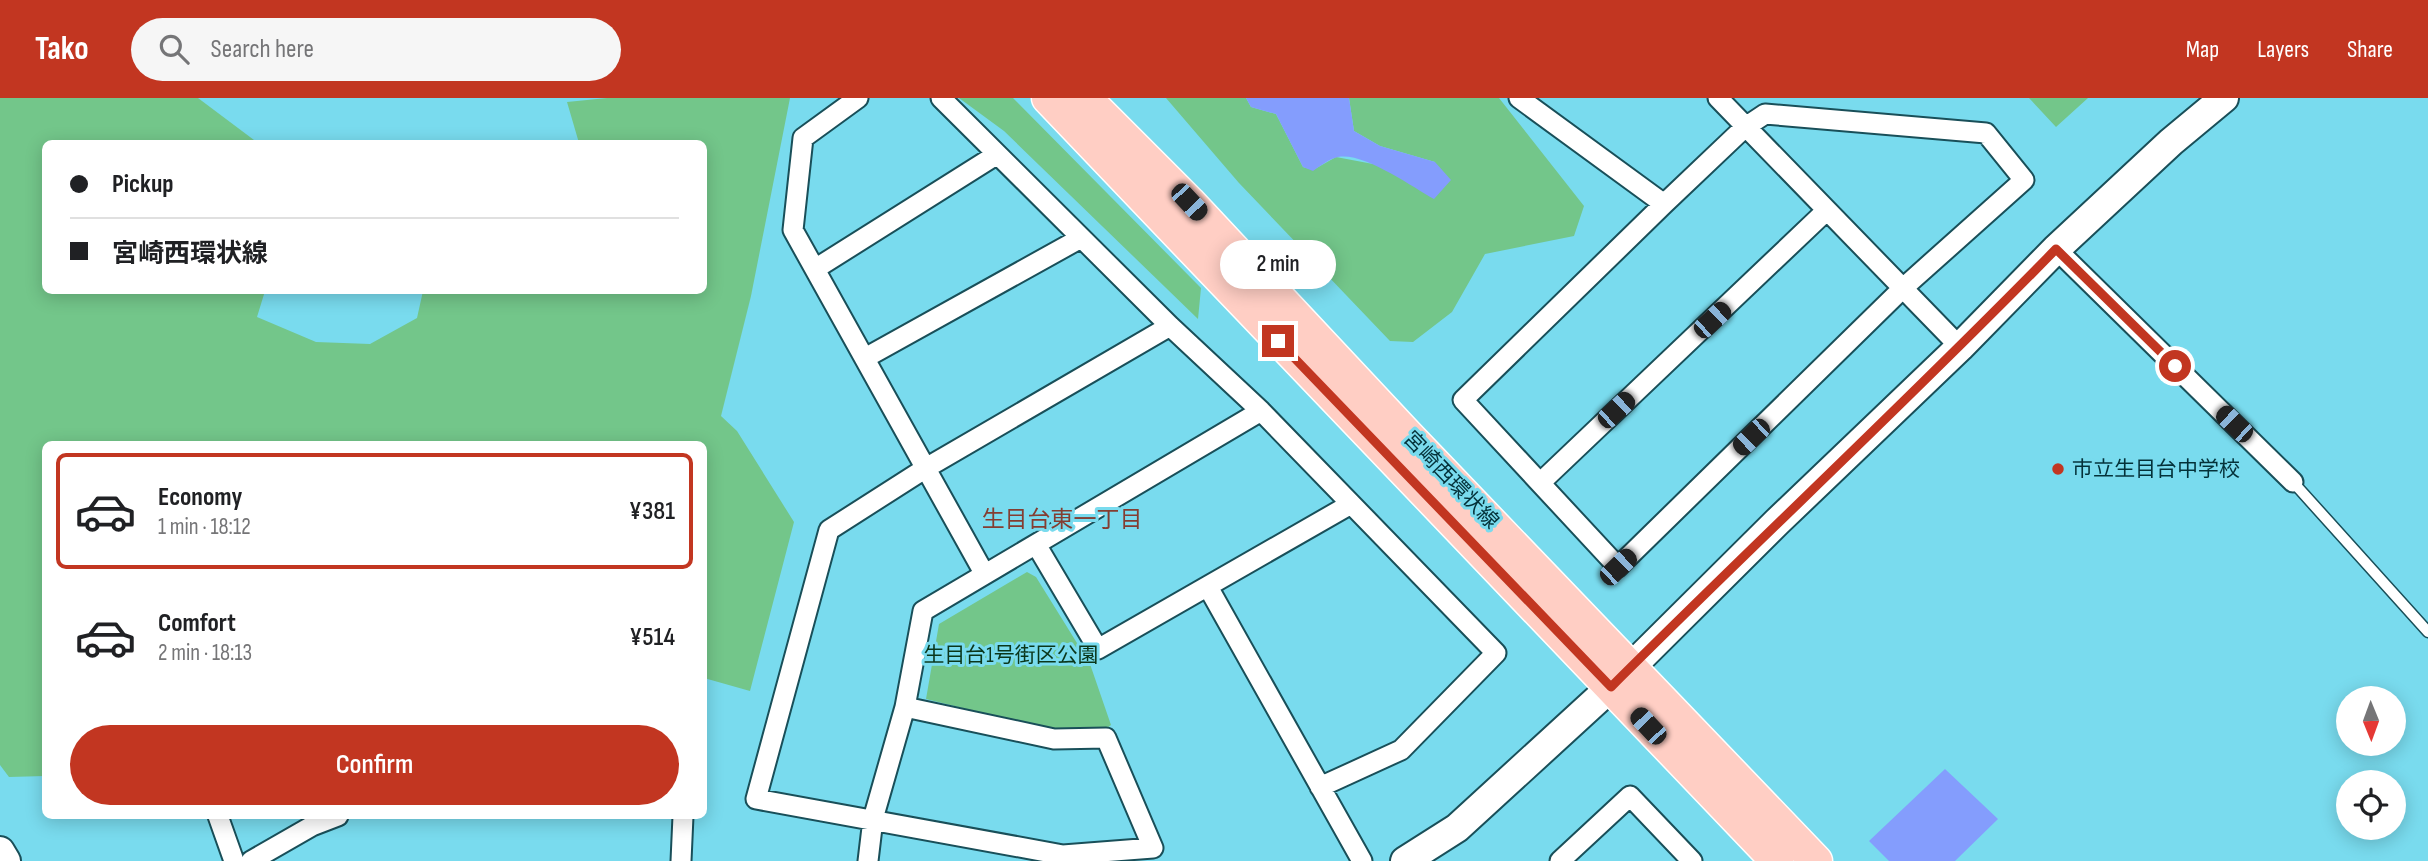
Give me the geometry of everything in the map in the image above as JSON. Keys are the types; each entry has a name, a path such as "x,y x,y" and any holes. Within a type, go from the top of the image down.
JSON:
{"main road":[{"name":"宮崎西環状線","path":"1048,98 1621,676 1816,861"},
{"name":"宮崎西環状線","path":"1085,98 1189,202 1408,436 1621,676 1777,861"},
{"path":"1105,98 1180,179 1189,202"}],"street":[{"path":"858,98 803,138 793,230 984,573"},
{"path":"941,98 1170,326 1261,411 1496,653 1401,750 1320,787"},
{"path":"1519,98 1664,204"},
{"path":"1718,98 1744,128 1960,347"},
{"path":"1405,861 1457,828 1621,676 1960,347 2056,249 2171,142 2224,98"},
{"path":"1765,114 1986,133 2024,180 1902,289 1618,567 1463,400 1664,204 1744,128 1765,114"},
{"path":"815,268 996,155"},
{"path":"1539,483 1826,211"},
{"path":"864,358 1081,238"},
{"path":"2056,249 2293,482"},
{"path":"905,707 1054,739 1105,738 1153,848 1063,855 756,799 829,530 926,468 1170,326"},
{"path":"868,861 873,819 905,707 923,611 984,573 1037,546 1261,411"},
{"path":"1037,546 1098,649 1351,504"},
{"path":"1208,587 1362,861"},
{"path":"1560,861 1630,796 1692,861"},
{"path":"219,819 234,861"},
{"path":"251,861 312,826 330,819"},
{"path":"681,861 683,819"},
{"path":"0,851 6,861"}],"lane":[{"path":"2293,482 2428,632"}],"green space":[{"path":"0,98 198,98 254,140 42,140 42,294 264,294 257,317 316,342 370,344 417,318 422,294 707,294 707,140 578,140 567,102 607,98 790,98 751,296 721,416 737,431 794,522 750,691 707,679 707,441 42,441 42,776 9,777 0,765"},
{"path":"959,98 1013,98 1201,288 1198,319 1004,131"},
{"path":"1166,98 1246,98 1251,107 1276,114 1303,167 1313,170 1336,157 1373,164 1435,162 1380,146 1354,131 1349,98 1499,98 1584,206 1574,236 1485,254 1452,312 1413,342 1390,341 1239,183"},
{"path":"2029,98 2088,98 2056,127"},
{"name":"生目台1号街区公園","path":"1027,572 1036,577 1090,664 1111,725 1106,729 1055,731 926,699 939,624"}],"water":[{"path":"1246,98 1349,98 1354,131 1380,146 1435,162 1451,180 1434,199 1374,165 1349,157 1338,157 1313,171 1303,167 1276,114 1251,107"},
{"path":"1945,769 1998,819 1955,861 1889,861 1869,841"}],"place":[{"name":"市立生目台中学校","path":"2058,469"}],"district":[{"name":"生目台東一丁目","path":"1062,520"}],"route":[{"path":"1278,341 1611,687 1664,632 1960,347 2056,249 2175,366"}]}
